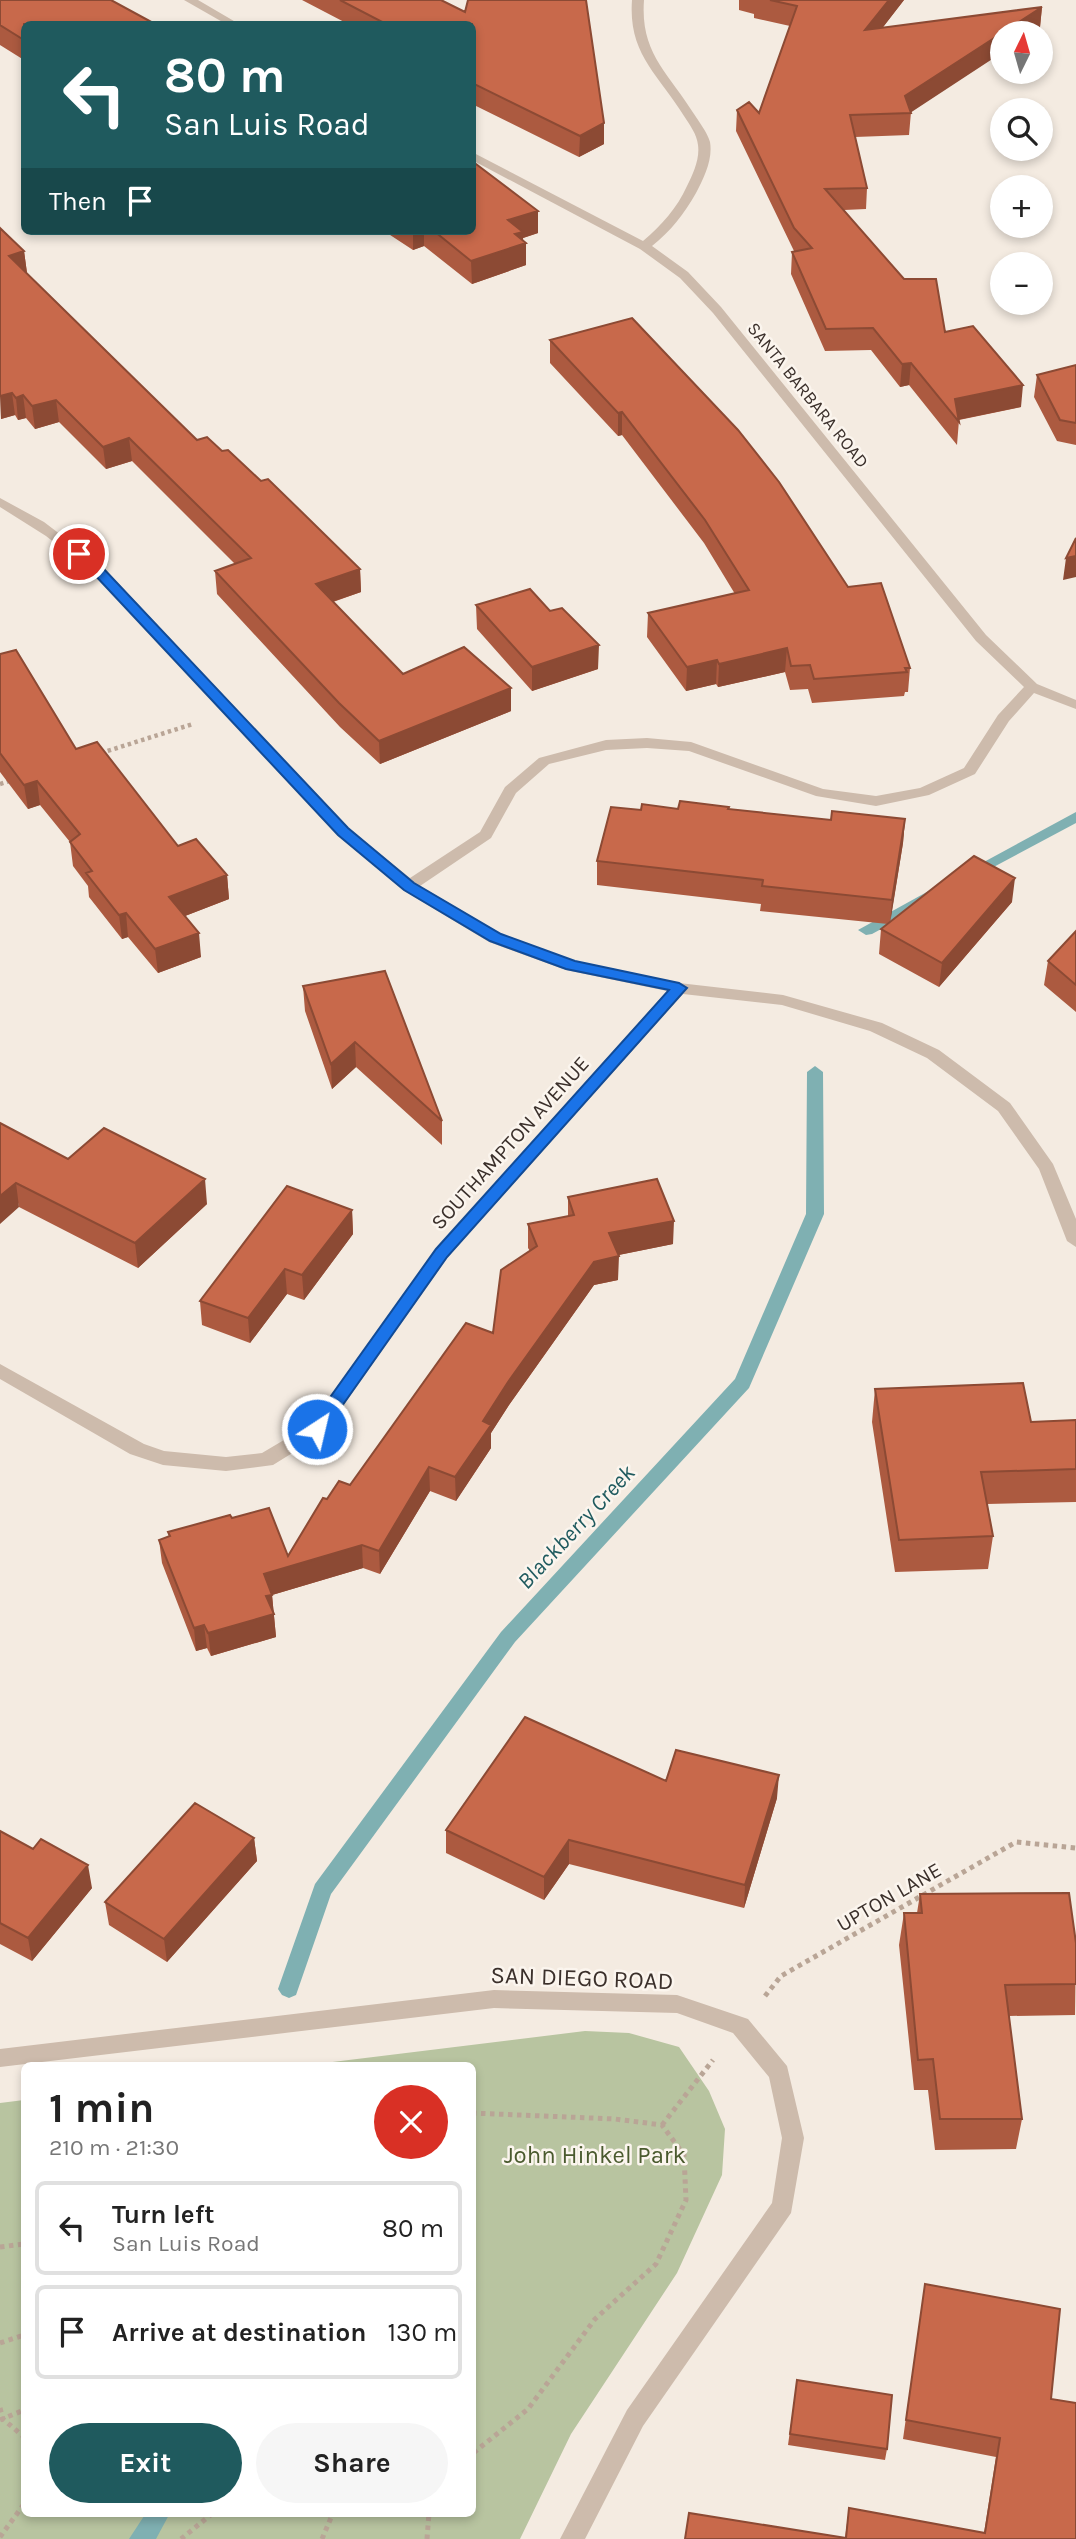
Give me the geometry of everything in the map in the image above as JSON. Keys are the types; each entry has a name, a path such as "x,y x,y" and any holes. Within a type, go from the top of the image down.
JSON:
{"street":[{"path":"190,0 228,21"},
{"path":"638,0 636,25 644,53 661,80 687,110 704,141 702,169 670,226 643,246"},
{"name":"SANTA BARBARA ROAD","path":"476,157 643,246 684,275 717,310 981,638 1032,687 1076,705"},
{"path":"0,502 60,538 98,570 343,831 409,886 495,938 572,966 679,988 783,1000 876,1027 933,1054 1004,1107 1047,1168 1076,1241"},
{"path":"0,514 24,514"},
{"path":"409,886 486,835 510,790 544,761 606,745 647,743 691,747 821,793 876,801 924,792 970,771 1003,718 1032,687"},
{"name":"SOUTHAMPTON AVENUE","path":"0,1371 137,1449 163,1458 226,1464 266,1460 317,1429 442,1253 679,988"},
{"name":"SAN DIEGO ROAD","path":"0,2058 494,1999 677,2004 740,2026"},
{"path":"572,2539 635,2418 783,2206 793,2138 779,2073 740,2026"}],"path":[{"path":"96,754 231,712"},
{"path":"0,784 24,777"},
{"name":"UPTON LANE","path":"662,2125 781,1976 1016,1842 1076,1848"},
{"path":"476,2113 615,2119 662,2125 684,2155 686,2200 656,2264 595,2319 527,2409 476,2451"},
{"path":"0,2247 21,2244"},
{"path":"0,2343 21,2336"},
{"path":"0,2408 2,2419 21,2435"},
{"path":"2,2419 21,2411"},
{"path":"0,2537 21,2508"},
{"path":"181,2539 208,2517"},
{"path":"323,2539 331,2517"},
{"path":"427,2539 429,2517"}],"green space":[{"name":"John Hinkel Park","path":"585,2031 629,2033 679,2047 709,2091 725,2129 722,2175 677,2273 571,2434 520,2539 0,2539 0,2103 21,2100 21,2517 476,2517 476,2062 332,2062"}],"building":[{"path":"0,0 111,0 150,21 21,21 21,38 0,25"},
{"path":"340,0 441,0 465,12 468,0 586,0 604,123 580,136 476,85 476,21 380,21"},
{"path":"770,0 889,0 865,30 1042,7 1020,21 990,21 990,41 905,96 911,113 850,115 867,188 825,189 904,279 936,279 945,332 973,326 1023,385 955,399 959,422 911,363 902,364 873,328 826,329 792,252 812,248 794,228 737,110 749,102 759,113 797,6"},
{"path":"476,164 538,211 508,220 523,232 515,234 526,243 471,261 439,235 476,235"},
{"path":"0,228 24,251 9,256 197,440 207,437 222,451 228,450 261,481 268,479 360,569 316,584 403,674 464,647 511,688 379,741 339,703 215,571 251,558 129,438 103,447 56,400 32,406 23,395 16,398 12,393 0,396"},
{"path":"632,318 738,430 779,482 848,587 881,583 910,668 905,668 907,672 814,679 810,665 791,666 787,648 719,664 717,660 687,667 648,613 749,590 705,520 622,412 618,413 550,340"},
{"path":"1076,365 1076,423 1060,420 1037,375"},
{"path":"1076,538 1076,556 1066,558"},
{"path":"530,589 550,611 562,608 599,645 532,667 476,605"},
{"path":"16,650 76,749 97,742 178,846 196,839 227,875 169,897 199,933 155,949 126,913 119,915 86,873 92,871 70,842 80,834 37,781 24,785 0,753 0,654"},
{"path":"680,801 831,820 832,811 905,819 892,900 762,886 763,880 597,861 611,807 641,810 642,804 678,809"},
{"path":"974,856 1015,878 942,963 881,929"},
{"path":"1076,931 1076,985 1048,961"},
{"path":"385,971 442,1121 355,1042 331,1064 303,986"},
{"path":"0,1123 68,1159 104,1128 205,1179 135,1243 16,1183 0,1196"},
{"path":"657,1179 674,1221 609,1233 619,1256 594,1262 508,1382 483,1421 491,1425 455,1477 429,1467 379,1551 362,1545 264,1574 272,1595 266,1596 274,1614 208,1633 204,1625 194,1628 159,1540 170,1536 168,1532 230,1515 232,1518 269,1508 288,1556 323,1498 327,1499 339,1481 350,1485 466,1323 493,1333 501,1270 537,1246 528,1224 574,1215 568,1197"},
{"path":"287,1186 352,1210 302,1275 285,1269 248,1318 200,1301"},
{"path":"1023,1383 1031,1422 1076,1420 1076,1469 981,1472 993,1536 899,1540 875,1389"},
{"path":"525,1717 666,1781 676,1750 779,1775 745,1885 569,1840 544,1877 446,1830"},
{"path":"195,1803 254,1838 164,1939 105,1902"},
{"path":"0,1831 33,1849 41,1839 88,1865 28,1938 0,1923"},
{"path":"1069,1893 1076,1943 1076,1984 1005,1985 1022,2119 940,2119 933,2059 918,2060 904,1913 922,1913 920,1894"},
{"path":"925,2284 1060,2309 1051,2399 1076,2403 1076,2539 685,2539 689,2513 846,2538 849,2508 985,2533 1000,2438 906,2420"},
{"path":"797,2380 892,2395 887,2449 790,2434"}],"waterway":[{"name":"Blackberry Creek","path":"968,875 1076,817"},
{"name":"Blackberry Creek","path":"866,930 934,893"},
{"name":"Blackberry Creek","path":"289,1989 322,1890 508,1637 743,1383 815,1214 815,1072"},
{"name":"Blackberry Creek","path":"141,2539 156,2517"}],"route":[{"path":"79,554 98,570 343,831 409,886 495,938 572,966 679,988 442,1253 317,1429"}]}
